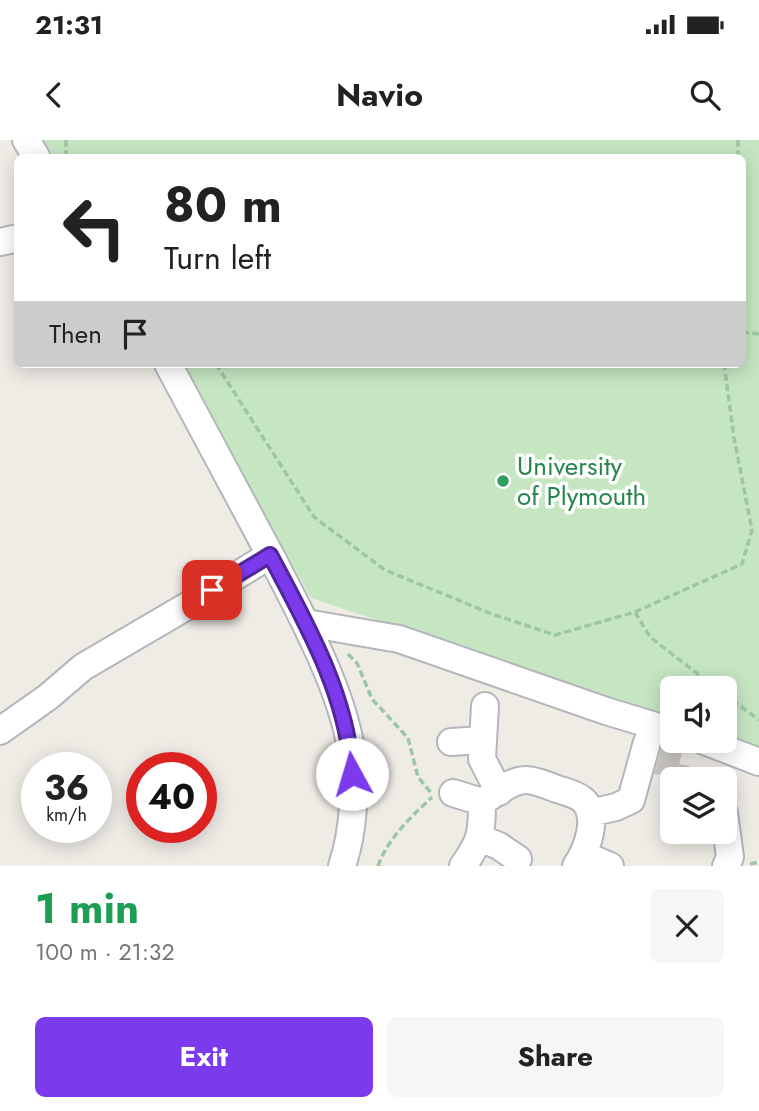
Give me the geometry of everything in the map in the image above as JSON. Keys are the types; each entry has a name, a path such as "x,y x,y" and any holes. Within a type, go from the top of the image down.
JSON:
{"street":[{"path":"170,368 306,623 342,712 351,749 352,798 350,832 342,866"},
{"path":"0,731 48,698 83,667 270,555"},
{"path":"306,623 399,639 660,727"},
{"path":"463,866 482,834 490,797 482,759 485,706"},
{"path":"451,742 483,740"},
{"path":"590,813 631,800 647,742"},
{"path":"736,753 759,762"},
{"path":"453,793 490,797 510,785 526,780 573,795 582,800 590,813 591,822 580,860 610,866"},
{"path":"480,838 499,846 518,859"},
{"path":"726,866 730,857 728,844"}],"path":[{"path":"219,368 314,517 385,570 492,614 555,635 635,612 742,565 752,530 734,438 725,368"},
{"path":"635,612 650,637 700,676"},
{"path":"343,649 357,663 372,699 408,738 418,777 433,796 404,825 382,854 378,866"},
{"path":"737,704 759,720"}],"green space":[{"name":"University of Plymouth","path":"43,140 759,140 759,748 737,740 737,676 660,676 660,714 311,598 183,368 746,368 746,154 53,154"}],"building":[{"path":"660,752 682,753 679,764 690,766 660,767 660,775 654,774"}],"place":[{"name":"University of Plymouth","path":"503,481"}],"route":[{"path":"212,590 270,555 306,623 342,712 351,749 352,774"}]}
